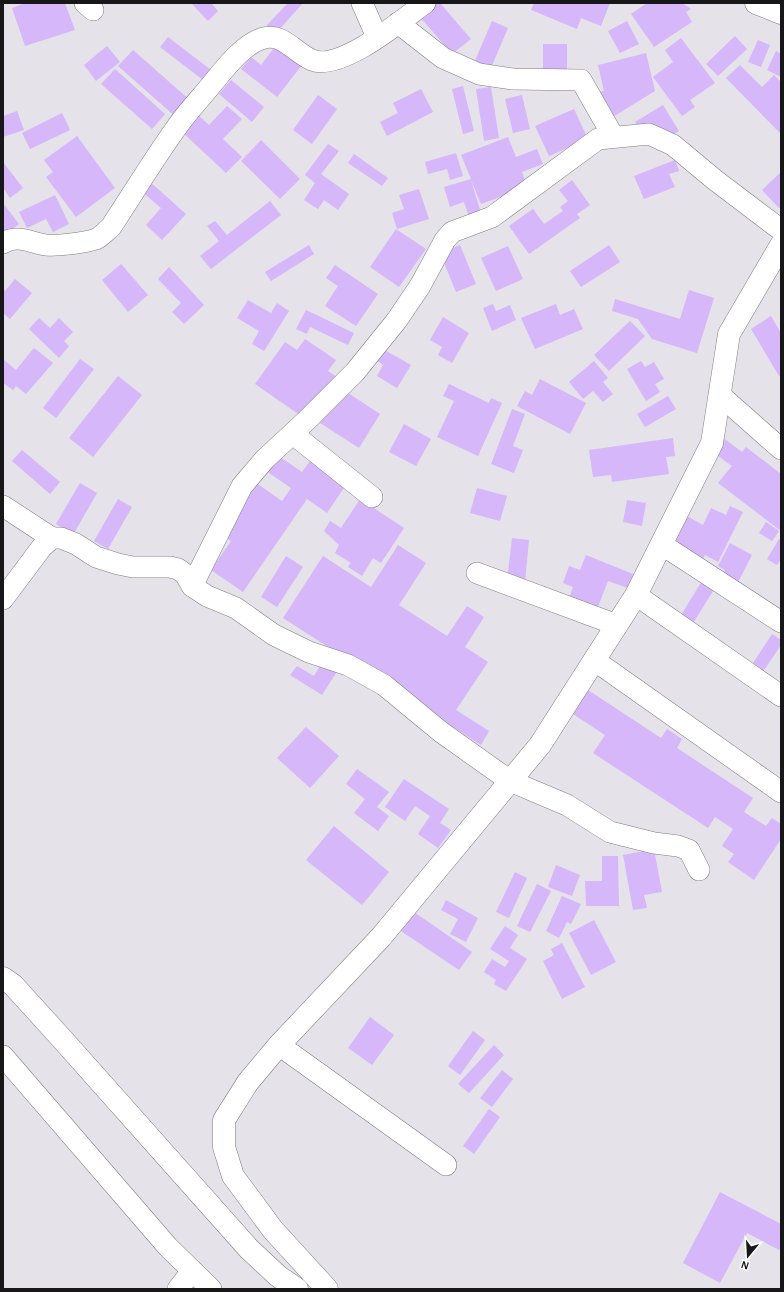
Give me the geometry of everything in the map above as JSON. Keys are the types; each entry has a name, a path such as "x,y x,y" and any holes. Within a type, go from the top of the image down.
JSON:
{"street":[{"path":"362,3 377,37"},
{"path":"3,243 19,238 45,245 59,245 96,239 111,227 175,129 225,68 251,42 265,37 278,38 312,60 322,62 334,60 348,55 377,37 425,3"},
{"path":"756,3 781,13"},
{"path":"398,23 443,58 480,74 513,79 581,80 613,136"},
{"path":"192,586 242,486 265,459 293,434 355,372 397,320 420,286 445,240 452,232 492,217 598,138 649,134 673,145 715,180 781,230"},
{"path":"327,1289 273,1230 233,1176 224,1147 224,1120 248,1082 279,1045 381,937 540,745 636,595 712,443 729,334 781,245"},
{"path":"720,395 781,448"},
{"path":"293,434 372,498"},
{"path":"3,506 52,538 61,538 76,544 96,557 133,567 170,566 178,569 185,574 192,586 207,596 236,608 274,635 309,652 348,665 384,686 441,732 510,781 567,805 610,832 654,843 678,846 689,850 699,870"},
{"path":"3,599 42,548 52,538"},
{"path":"662,544 781,622"},
{"path":"477,572 616,626"},
{"path":"636,595 781,696"},
{"path":"594,660 781,792"},
{"path":"6,976 249,1249 278,1276 297,1289"},
{"path":"279,1045 446,1165"},
{"path":"3,1056 168,1247 211,1289"},
{"path":"178,1289 192,1271"}],"building":[{"path":"25,3 65,3 75,30 25,46 12,8"},
{"path":"191,3 211,3 218,11 208,21"},
{"path":"288,3 303,3 276,33 267,25"},
{"path":"436,3 440,3 471,39 452,54 420,17"},
{"path":"534,3 610,3 601,26 581,18 577,29 531,10"},
{"path":"647,3 682,3 691,9 686,12 692,22 654,47 631,14"},
{"path":"492,21 508,28 490,70 474,63"},
{"path":"627,21 639,44 620,53 608,31"},
{"path":"735,36 747,49 718,76 706,64"},
{"path":"168,37 215,73 207,83 160,47"},
{"path":"681,38 715,83 690,100 695,107 682,116 653,77 673,62 665,50"},
{"path":"280,40 306,60 277,97 241,69 251,57 261,65"},
{"path":"758,40 770,45 761,67 748,62"},
{"path":"543,44 567,44 567,69 543,69"},
{"path":"107,46 120,62 96,81 84,65"},
{"path":"133,50 192,102 177,118 118,66"},
{"path":"776,51 781,54 781,77 767,70"},
{"path":"646,53 655,91 611,118 595,93 604,91 598,65"},
{"path":"740,65 762,87 774,75 781,82 781,134 726,78"},
{"path":"115,69 165,114 152,129 101,84"},
{"path":"231,80 264,107 252,122 219,94"},
{"path":"463,86 474,131 463,134 452,89"},
{"path":"491,87 499,138 484,141 476,89"},
{"path":"421,89 433,112 387,136 380,122 398,113 393,103"},
{"path":"318,95 337,109 312,144 293,130"},
{"path":"522,95 530,129 513,133 505,99"},
{"path":"663,105 679,131 669,137 663,128 657,132 642,133 635,122"},
{"path":"227,106 242,119 223,139 242,157 226,173 180,130 196,113 209,125"},
{"path":"574,109 588,139 549,156 535,126"},
{"path":"17,111 24,130 3,137 3,116"},
{"path":"62,113 70,130 30,149 22,133"},
{"path":"77,136 115,188 76,217 46,177 53,172 44,160"},
{"path":"508,137 516,157 537,149 543,164 522,172 527,187 481,204 471,180 481,213 469,217 464,202 450,207 444,187 471,179 461,155"},
{"path":"261,140 300,179 280,199 241,161"},
{"path":"328,144 339,151 321,174 349,194 338,210 324,200 318,209 304,200 315,183 305,175"},
{"path":"456,153 463,176 450,180 447,169 428,174 425,162"},
{"path":"354,154 388,178 382,186 348,163"},
{"path":"675,160 679,171 669,174 675,187 644,199 634,176"},
{"path":"3,162 23,188 10,198 3,188"},
{"path":"781,172 781,207 779,208 762,190"},
{"path":"572,180 590,205 577,214 580,218 529,254 509,226 533,209 544,224 563,211 560,207 568,201 559,190"},
{"path":"149,181 186,214 162,240 146,225 161,208 140,190"},
{"path":"419,189 429,219 397,229 392,213 404,209 399,195"},
{"path":"55,195 69,224 53,232 46,219 27,228 19,212"},
{"path":"270,201 281,215 211,269 200,256 219,241 207,226 215,221 227,235"},
{"path":"3,203 19,224 6,234 3,231"},
{"path":"396,229 426,249 399,287 370,267"},
{"path":"309,245 314,254 271,281 265,272"},
{"path":"460,245 476,284 456,292 440,253"},
{"path":"609,245 620,262 581,287 570,271"},
{"path":"508,246 523,279 496,291 481,258"},
{"path":"121,264 148,295 128,312 102,280"},
{"path":"335,265 378,294 356,326 325,306 338,286 326,278"},
{"path":"169,267 204,305 184,324 172,312 181,303 158,279"},
{"path":"15,279 32,293 10,319 3,313 3,289 5,291"},
{"path":"689,290 714,298 697,353 652,339 638,319 612,311 615,299 680,319"},
{"path":"248,300 271,313 277,303 289,311 264,351 252,344 259,331 237,318"},
{"path":"493,304 496,311 510,305 516,320 492,331 483,308"},
{"path":"556,304 560,315 574,309 583,329 535,349 521,318"},
{"path":"306,310 354,333 348,345 310,327 307,334 296,329"},
{"path":"771,316 781,333 781,375 779,376 751,329"},
{"path":"443,317 469,333 452,363 438,355 442,347 430,340"},
{"path":"39,318 50,328 59,318 73,332 64,341 69,346 59,358 29,329"},
{"path":"630,321 645,336 609,371 594,355"},
{"path":"305,339 336,360 328,371 337,377 307,420 255,384 285,342 297,350"},
{"path":"34,348 53,363 26,394 16,386 13,390 3,383 3,359 16,370"},
{"path":"381,348 411,365 397,388 377,376 383,365 375,359"},
{"path":"80,359 94,369 56,418 43,408"},
{"path":"594,361 608,378 603,382 613,394 603,402 593,391 583,399 569,382"},
{"path":"641,361 645,367 654,362 664,379 655,384 660,392 646,401 627,369"},
{"path":"118,376 142,395 93,457 69,438"},
{"path":"540,379 586,403 570,434 517,406 525,391 532,395"},
{"path":"449,384 489,403 491,398 502,403 478,456 437,437 454,401 443,396"},
{"path":"342,389 380,414 359,448 320,423"},
{"path":"668,396 676,409 645,427 637,414"},
{"path":"512,409 525,414 513,446 523,450 514,473 491,464"},
{"path":"404,424 431,439 416,466 389,452"},
{"path":"721,436 742,452 746,447 781,474 781,531 718,483 732,466 710,450"},
{"path":"673,438 675,456 666,457 669,474 612,482 611,475 593,477 589,450"},
{"path":"22,450 60,482 50,494 12,461"},
{"path":"277,455 302,472 310,461 346,485 327,513 307,499 243,592 211,570 231,541 220,534 255,482 282,501 291,488 266,471"},
{"path":"80,483 97,493 73,535 56,524"},
{"path":"477,488 507,496 500,521 470,513"},
{"path":"118,499 132,507 108,549 94,541"},
{"path":"360,499 404,528 381,563 373,558 362,576 348,567 351,563 335,553 339,545 324,531 330,521 341,528"},
{"path":"627,500 646,503 642,526 623,522"},
{"path":"730,506 743,512 718,562 705,555 702,562 671,547 687,516 703,525 711,508 726,515"},
{"path":"766,522 779,531 772,541 759,533"},
{"path":"512,538 529,540 525,582 507,581"},
{"path":"779,539 781,540 781,559 777,565 767,559"},
{"path":"730,543 752,555 735,588 720,580 725,570 718,566"},
{"path":"398,545 426,563 399,605 447,636 467,606 484,617 465,647 488,662 456,710 489,731 481,745 283,618 323,556 371,587"},
{"path":"586,555 633,574 628,588 608,581 596,612 568,601 573,587 563,583 569,566 580,570"},
{"path":"286,556 303,567 277,607 261,597"},
{"path":"702,581 715,588 690,628 678,620"},
{"path":"772,634 781,640 781,645 762,673 751,666"},
{"path":"323,661 338,670 322,695 290,675 297,666 314,676"},
{"path":"588,690 661,738 667,729 682,739 677,748 753,798 744,812 766,826 772,818 781,824 781,839 754,880 728,862 734,854 722,846 733,829 715,817 708,828 593,753 605,735 573,714"},
{"path":"306,727 339,756 310,788 277,758"},
{"path":"357,769 389,792 377,807 389,816 378,831 354,813 365,799 346,784"},
{"path":"404,779 449,809 440,823 451,830 438,848 418,834 430,816 415,806 405,821 385,807"},
{"path":"334,826 389,872 362,905 306,860"},
{"path":"654,849 662,892 644,895 647,908 633,910 623,855"},
{"path":"602,856 618,856 619,906 586,906 585,881 602,881"},
{"path":"556,865 580,875 572,896 548,887"},
{"path":"515,872 527,878 509,918 496,912"},
{"path":"537,884 551,891 530,932 517,926"},
{"path":"562,896 581,904 571,924 567,922 559,938 546,931"},
{"path":"446,900 478,918 466,942 450,934 458,919 441,910"},
{"path":"408,908 472,952 459,970 395,927"},
{"path":"594,920 616,962 591,975 569,933"},
{"path":"505,926 518,935 510,948 527,959 506,991 494,984 496,980 484,972 492,959 505,967 509,961 490,949"},
{"path":"562,943 585,987 562,999 543,961 554,955 551,949"},
{"path":"370,1017 394,1035 372,1065 348,1048"},
{"path":"473,1031 485,1040 460,1075 448,1066"},
{"path":"494,1045 504,1055 469,1093 458,1084"},
{"path":"502,1070 513,1079 492,1107 480,1098"},
{"path":"489,1109 500,1117 474,1154 463,1146"},
{"path":"720,1192 781,1224 781,1247 779,1250 747,1233 720,1283 683,1263"}]}
